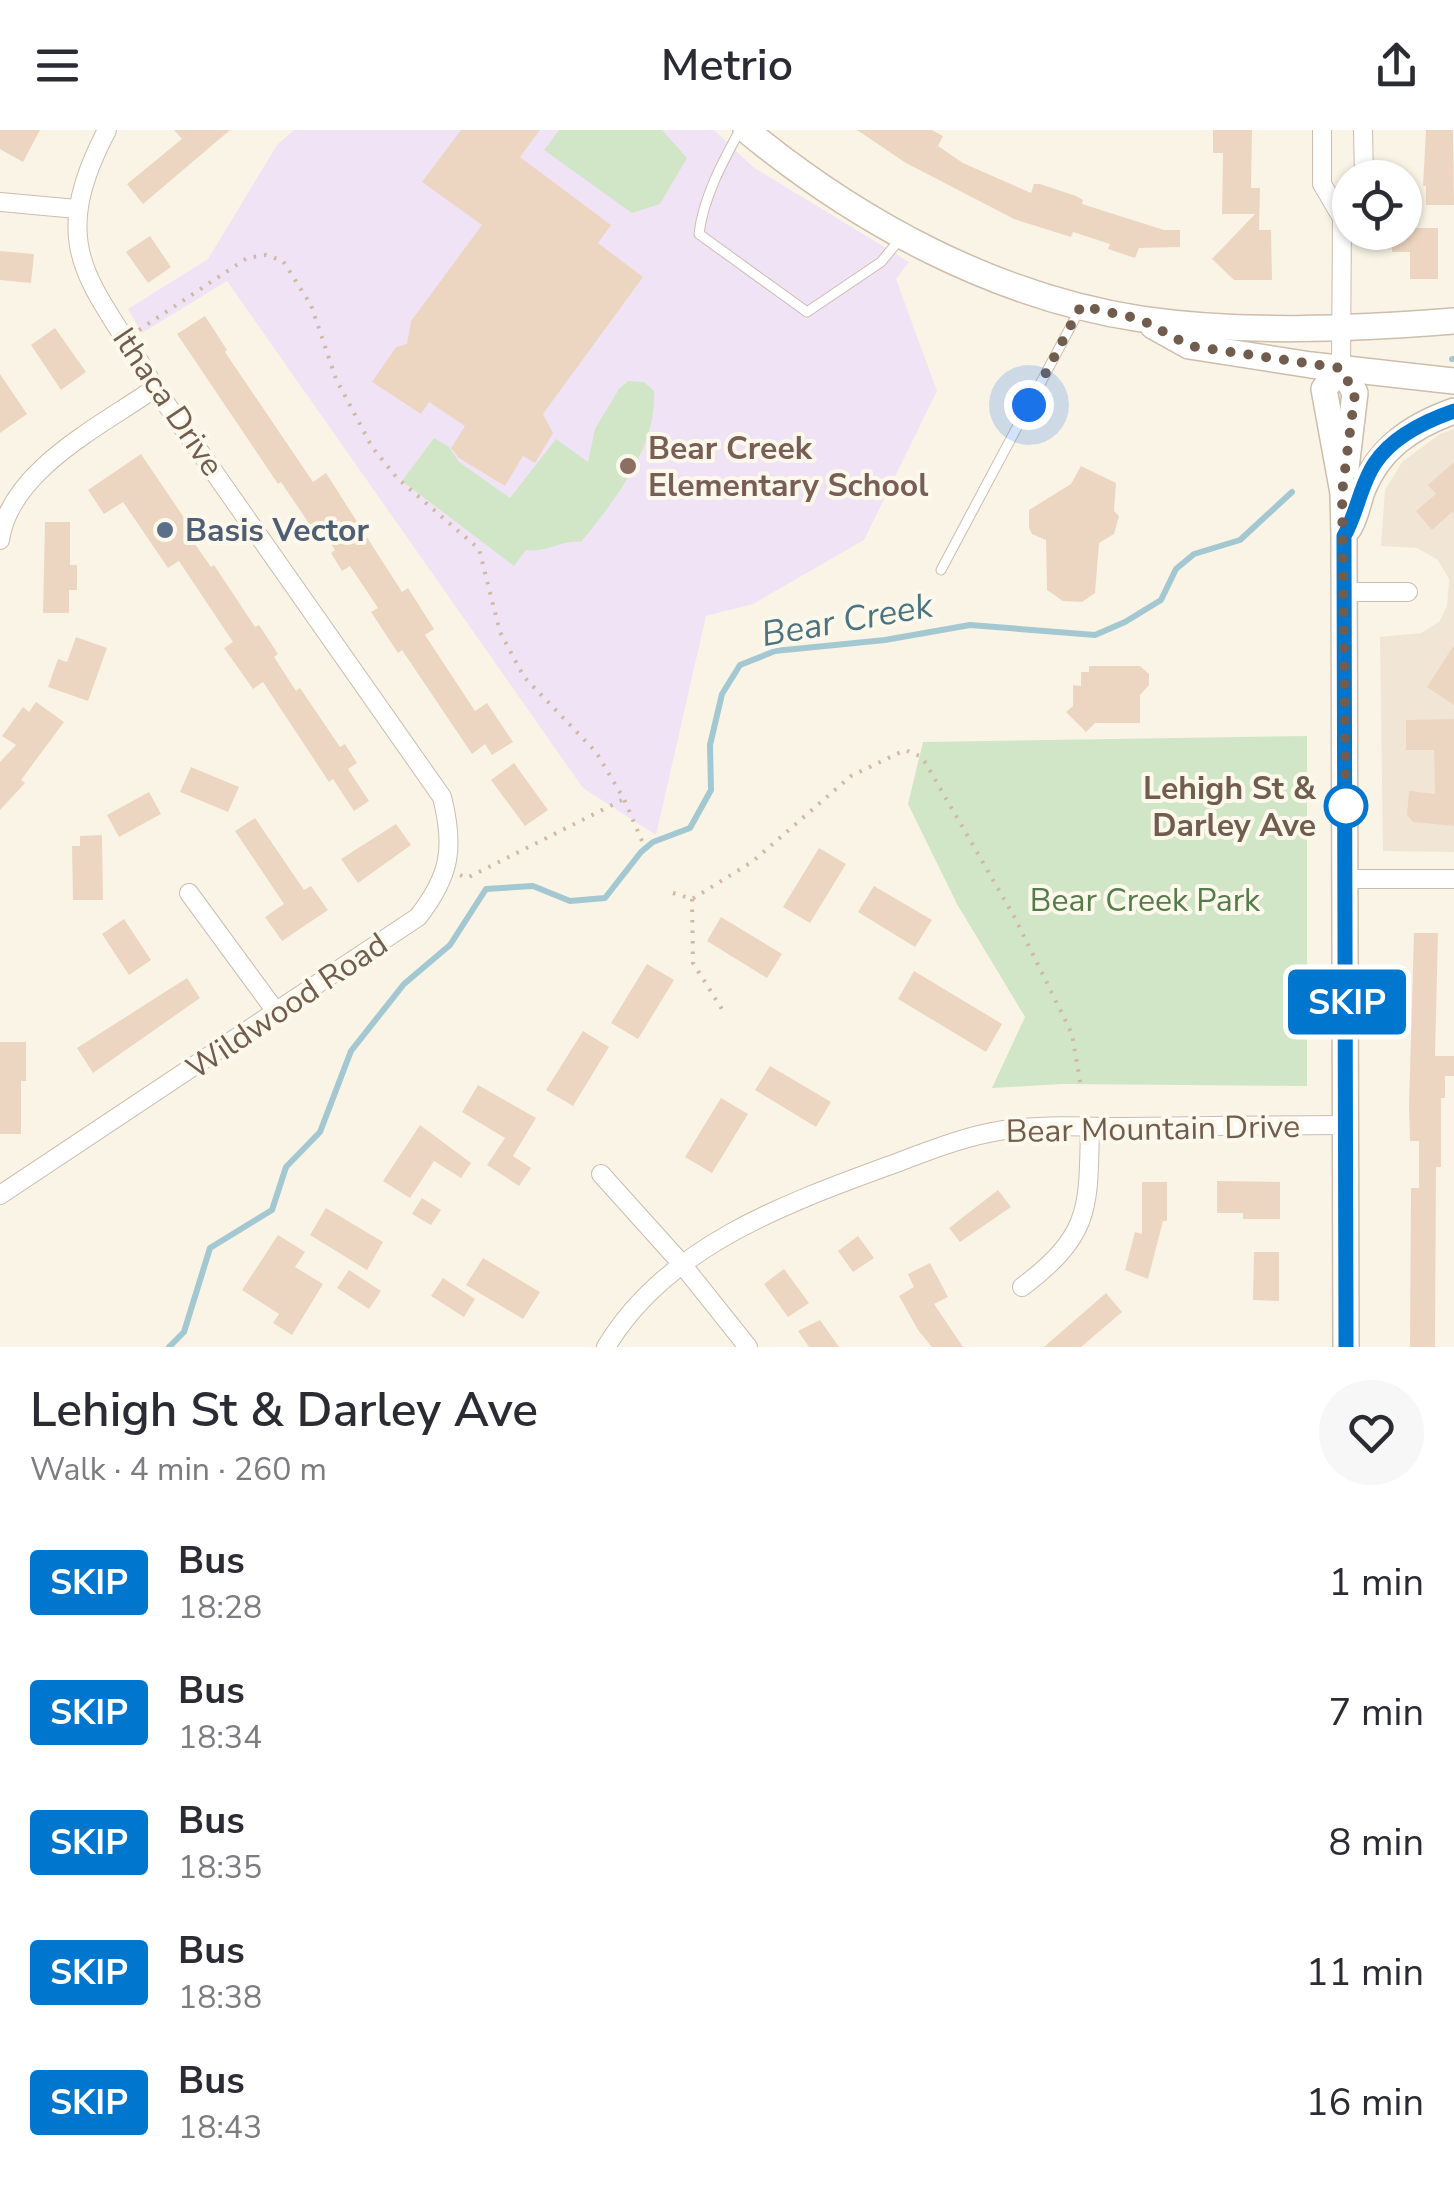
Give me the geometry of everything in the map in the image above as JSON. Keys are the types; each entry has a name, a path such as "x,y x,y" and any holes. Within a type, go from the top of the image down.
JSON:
{"street":[{"name":"Ithaca Drive","path":"107,130 87,168 76,209 80,256 93,292 127,338 155,388 410,750"},
{"path":"743,130 904,236 974,270 1081,306 1140,319 1200,326 1341,330 1454,321"},
{"path":"1322,130 1322,184 1332,195"},
{"path":"1363,130 1364,160"},
{"path":"0,202 76,209"},
{"path":"1344,250 1340,368 1324,389 1342,493 1344,536 1346,1347"},
{"path":"1140,319 1190,346 1454,381"},
{"path":"0,540 2,523 16,495 38,470 155,388"},
{"path":"1344,536 1375,462 1411,430 1454,411"},
{"path":"1343,592 1408,592"},
{"name":"Wildwood Road","path":"0,1196 418,917 435,895 446,870 449,824 442,798 410,750"},
{"path":"1347,880 1454,879"},
{"path":"189,894 277,1013"},
{"name":"Bear Mountain Drive","path":"606,1347 620,1324 681,1263 804,1197 958,1140 1002,1130 1346,1125"},
{"path":"1022,1286 1057,1256 1075,1234 1088,1204 1090,1127"},
{"path":"601,1174 681,1263 748,1347"}],"lane":[{"path":"743,130 726,155 698,234 806,312 885,258 904,236"},
{"path":"942,570 1081,306"}],"path":[{"path":"127,338 247,258 266,255 282,261 311,306 336,378 372,447 397,478 479,549 500,632 524,677 596,752 624,798 642,841"},
{"path":"673,893 692,899 752,862 851,776 906,750 922,757 1015,918 1072,1034 1081,1088"},
{"path":"446,870 467,878 624,798"},
{"path":"692,899 693,963 725,1014"}],"shaded area":[{"name":"Bear Creek Elementary School","path":"294,130 714,130 753,167 909,262 896,279 937,391 864,540 753,604 706,616 656,835 583,788 227,281 142,333 128,309 208,259 277,145"},
{"path":"1454,429 1454,852 1383,851 1380,637 1421,633 1439,622 1447,606 1449,579 1438,560 1417,548 1381,546 1385,490 1402,462 1440,434"}],"green space":[{"path":"559,130 662,130 687,158 660,204 632,213 544,150"},
{"path":"628,381 644,382 654,391 649,433 620,491 581,542 526,550 514,566 402,481 434,438 449,447 459,462 510,498 556,439 588,462 595,429"},
{"name":"Bear Creek Park","path":"1307,736 1307,1086 1062,1084 992,1088 1025,1017 957,904 908,804 923,742"}],"building":[{"path":"0,130 40,130 23,162 0,149"},
{"path":"174,130 230,130 143,204 127,184 182,139"},
{"name":"Bear Creek Elementary School","path":"461,130 540,130 520,157 611,225 598,243 643,277 543,414 553,433 535,463 523,456 505,486 459,458 451,448 465,426 429,402 421,414 372,382 396,347 407,344 411,321 482,225 422,182"},
{"path":"857,130 932,130 943,136 938,146 963,163 1031,193 1034,184 1040,184 1076,196 1083,200 1082,204 1164,230 1180,230 1180,247 1139,248 1135,258 1108,249 1110,244 1073,232 1071,237 1014,219 906,163"},
{"path":"1213,130 1252,130 1251,188 1260,188 1259,230 1271,230 1272,280 1234,280 1212,259 1255,214 1222,214 1223,153 1213,153"},
{"path":"1426,130 1453,130 1454,205 1426,205"},
{"path":"1422,228 1438,228 1438,279 1410,279 1410,252 1392,252 1422,250"},
{"path":"150,236 171,267 148,283 126,252"},
{"path":"0,251 34,254 31,283 0,280"},
{"path":"205,316 313,482 326,473 402,592 408,588 434,629 425,635 475,711 487,703 513,742 492,755 485,744 472,754 402,650 398,653 371,612 378,608 350,566 342,571 331,553 335,550 316,521 310,525 281,482 278,484 177,334"},
{"path":"55,328 86,372 61,390 31,345"},
{"path":"0,374 27,414 0,433"},
{"path":"141,454 195,534 190,537 278,654 274,657 296,691 300,688 340,747 345,744 357,763 348,769 369,801 354,811 333,779 329,782 263,682 253,689 224,648 233,642 179,561 168,568 123,502 104,514 88,490"},
{"path":"1454,462 1454,514 1432,530 1416,511 1436,494 1428,485"},
{"path":"1081,466 1116,483 1114,511 1119,516 1114,534 1099,543 1095,593 1082,602 1063,601 1047,590 1046,540 1032,534 1029,510 1071,484"},
{"path":"45,522 70,522 70,565 77,565 77,590 69,590 69,613 43,613"},
{"path":"76,637 107,648 88,701 48,687 58,659 67,662"},
{"path":"1454,645 1454,705 1427,687"},
{"path":"1089,666 1140,666 1149,674 1149,685 1140,695 1140,723 1095,723 1086,732 1066,712 1073,706 1073,685 1081,686 1081,672 1089,672"},
{"path":"36,702 64,722 21,780 25,783 0,810 0,762 16,745 2,736 23,707 29,712"},
{"path":"1454,719 1454,826 1413,822 1407,815 1409,791 1435,794 1434,750 1406,750 1406,720"},
{"path":"514,763 548,810 525,826 491,780"},
{"path":"191,767 239,787 228,812 180,792"},
{"path":"149,792 161,814 119,837 107,815"},
{"path":"255,818 304,890 311,886 328,910 282,941 265,917 284,904 235,831"},
{"path":"396,824 411,845 358,883 341,859"},
{"path":"102,835 103,900 73,900 72,846 80,846 80,836"},
{"path":"819,848 846,864 810,923 783,907"},
{"path":"874,886 932,920 915,947 858,912"},
{"path":"721,917 782,954 767,978 707,941"},
{"path":"124,919 151,960 129,975 102,934"},
{"path":"1414,933 1438,933 1435,1056 1454,1056 1454,1076 1445,1076 1445,1098 1441,1098 1441,1167 1436,1167 1435,1347 1410,1347 1411,1188 1419,1188 1419,1141 1410,1141 1409,1106"},
{"path":"647,964 674,980 638,1039 611,1023"},
{"path":"914,971 1002,1024 986,1052 898,999"},
{"path":"187,978 200,998 93,1073 77,1048"},
{"path":"583,1031 609,1047 573,1106 546,1090"},
{"path":"0,1042 26,1042 21,1134 0,1134"},
{"path":"770,1066 831,1102 816,1127 755,1090"},
{"path":"478,1085 536,1118 513,1156 531,1168 519,1186 487,1165 505,1138 462,1112"},
{"path":"721,1098 748,1114 712,1173 685,1157"},
{"path":"420,1125 471,1163 461,1178 434,1161 410,1198 383,1181"},
{"path":"1217,1181 1280,1182 1280,1219 1243,1219 1243,1213 1217,1213"},
{"path":"1142,1182 1167,1182 1167,1221 1163,1221 1148,1279 1125,1270 1135,1232 1142,1234"},
{"path":"998,1190 1011,1207 960,1242 949,1228"},
{"path":"422,1198 441,1210 431,1225 412,1214"},
{"path":"326,1208 383,1242 367,1270 310,1235"},
{"path":"278,1235 305,1252 295,1267 323,1284 292,1335 273,1323 279,1314 242,1290"},
{"path":"858,1236 874,1258 853,1272 838,1251"},
{"path":"1254,1252 1279,1252 1279,1301 1253,1300"},
{"path":"483,1258 540,1292 523,1319 466,1285"},
{"path":"930,1263 948,1297 934,1304 963,1347 932,1347 899,1296 914,1287 908,1274"},
{"path":"784,1269 809,1303 788,1317 764,1284"},
{"path":"349,1270 381,1291 369,1309 337,1288"},
{"path":"443,1278 475,1299 464,1317 431,1296"},
{"path":"1106,1293 1122,1312 1081,1347 1044,1347"},
{"path":"820,1320 839,1347 809,1347 798,1331"}],"waterway":[{"name":"Bear Creek","path":"169,1347 184,1332 210,1248 272,1210 286,1167 320,1132 351,1051 404,984 450,945 486,889 533,886 570,901 605,898 653,842 690,828 711,790 710,745 722,694 740,665 775,651 885,640 970,625 1095,635 1161,600 1176,569 1194,554 1240,540 1292,492"}],"bus line":[{"name":"SKIP","path":"1346,1347 1344,536 1354,520 1375,462 1420,424 1454,411"}],"place":[{"name":"Bear Creek Elementary School","path":"628,466"},
{"name":"Basis Vector","path":"165,530"},
{"name":"Lehigh St & Darley Ave","path":"1346,806"}],"route":[{"path":"1029,405 1081,306 1140,319 1190,346 1340,368 1355,393 1342,493 1346,812 1346,806"}]}
